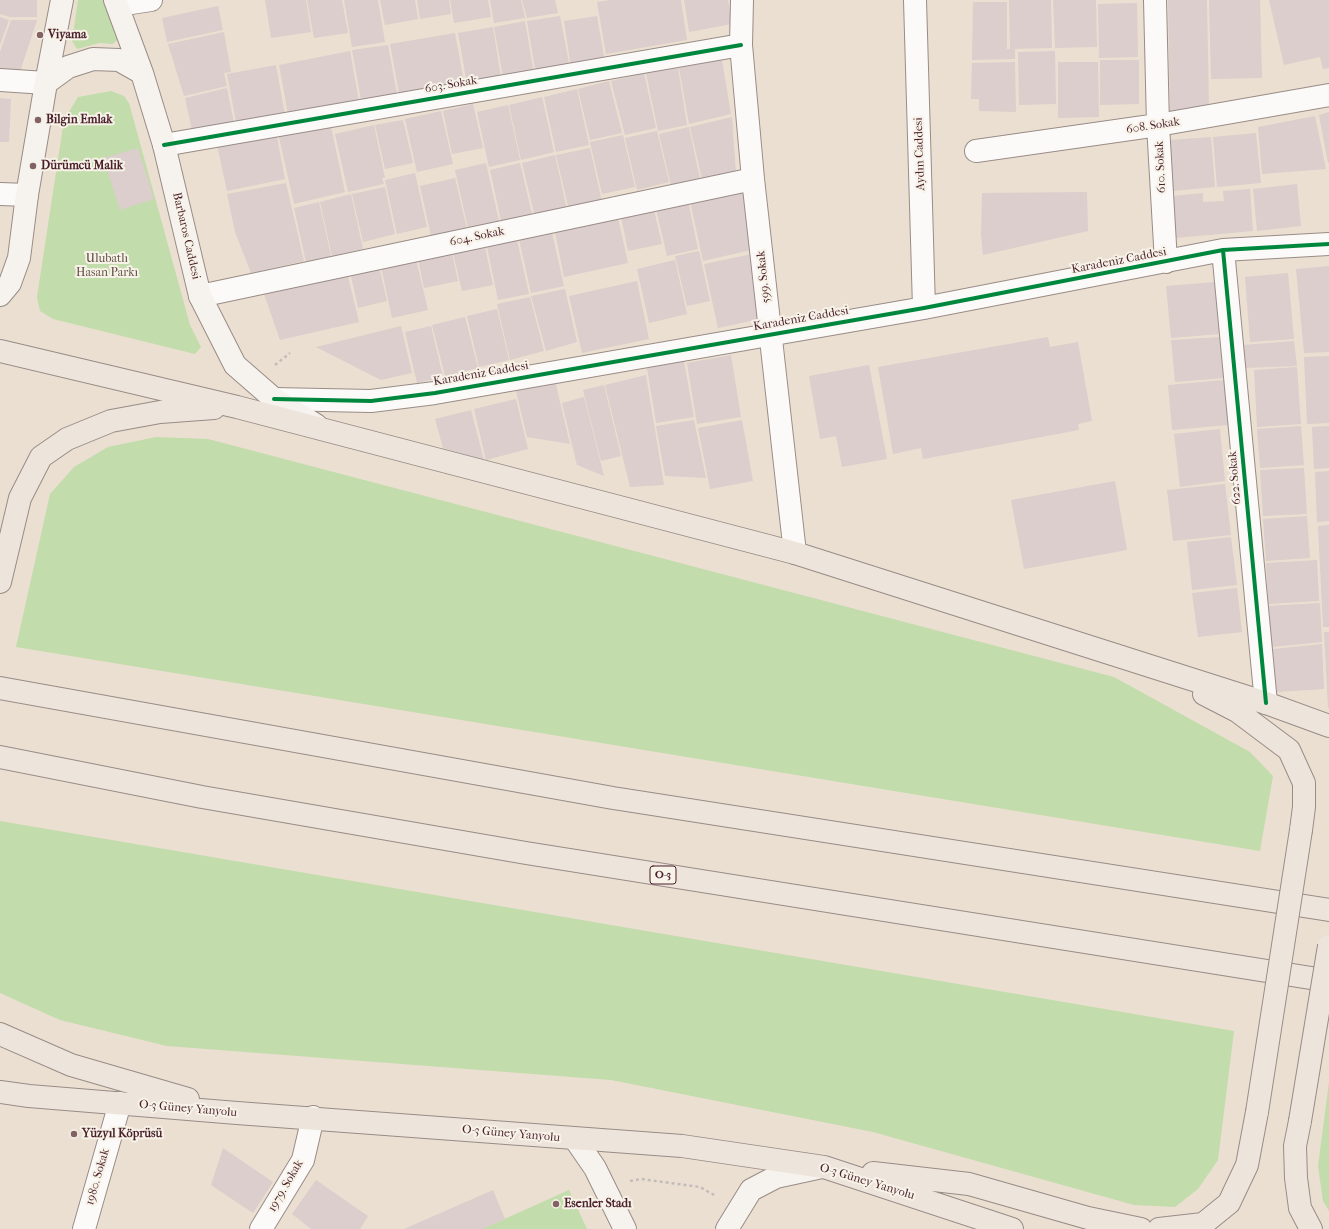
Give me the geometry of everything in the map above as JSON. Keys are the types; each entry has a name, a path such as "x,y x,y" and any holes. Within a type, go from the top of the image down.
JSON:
{"main road":[{"path":"0,295 10,283 19,258 27,195 62,0"},
{"name":"Barbaros Caddesi","path":"117,3 142,73 164,145 200,296 235,365 274,399 322,429"},
{"path":"46,83 68,67 93,59 119,60 142,73"},
{"path":"0,351 237,406 795,553 1266,703 1329,726"},
{"path":"0,582 20,498 40,457 67,439 111,421 160,412 237,406"},
{"path":"1154,668 1236,711 1289,750 1304,783 1302,830 1248,1165 1229,1203 1203,1224 1159,1229"},
{"path":"0,688 613,798 1329,910"},
{"name":"O-3","path":"0,757 202,797 518,852 1329,981"},
{"path":"1311,1229 1300,1208 1296,1178 1295,1146 1329,946"},
{"path":"0,1034 71,1065 237,1113"},
{"name":"O-3 Güney Yanyolu","path":"0,1092 29,1096 120,1102 237,1113 682,1146 824,1167 1012,1229"},
{"path":"575,1139 595,1168 625,1229"},
{"path":"732,1220 751,1190 776,1177 824,1167 970,1184 1088,1218 1141,1229"},
{"path":"824,1167 978,1229"}],"street":[{"path":"117,3 151,0"},
{"name":"599. Sokak","path":"742,0 741,44 753,178 795,553"},
{"name":"Aydın Caddesi","path":"915,0 924,308"},
{"name":"610. Sokak","path":"1156,0 1158,126 1166,262"},
{"name":"603. Sokak","path":"164,145 741,44"},
{"path":"0,80 46,83"},
{"name":"608. Sokak","path":"976,151 1158,126 1329,95"},
{"name":"604. Sokak","path":"200,296 753,178"},
{"path":"0,194 27,195"},
{"name":"Karadeniz Caddesi","path":"274,399 371,401 442,391 924,308 1223,250 1329,244"},
{"name":"622. Sokak","path":"1223,250 1266,703"},
{"name":"1980. Sokak","path":"84,1229 120,1102"},
{"name":"1979. Sokak","path":"261,1229 303,1160 313,1118"}],"path":[{"path":"626,1183 641,1179 700,1187 732,1220"}],"green space":[{"path":"78,0 104,0 118,39 113,44 99,43 77,49 72,41"},
{"name":"Ulubatlı Hasan Parkı","path":"111,91 124,96 129,103 190,325 201,347 195,354 53,319 40,311 37,297 64,120 78,97"},
{"path":"156,437 208,439 1114,677 1250,752 1273,776 1260,851 16,647 50,494 74,467 108,447"},
{"path":"0,821 1234,1031 1218,1160 1198,1189 1175,1207 1134,1205 873,1132 611,1080 167,1046 60,1020 0,993"},
{"path":"1329,1082 1329,1211 1323,1201 1318,1166"},
{"name":"Esenler Stadı","path":"569,1190 587,1229 482,1229"}],"building":[{"path":"0,0 37,0 37,17 10,17 0,14"},
{"path":"265,0 306,0 311,32 271,38"},
{"path":"307,0 342,0 348,33 314,38"},
{"path":"344,0 378,0 385,42 352,47"},
{"path":"380,0 415,0 418,19 385,25"},
{"path":"417,0 449,0 451,14 420,19"},
{"path":"450,0 488,0 491,17 454,23"},
{"path":"490,0 521,0 525,18 494,23"},
{"path":"522,0 555,0 558,13 527,18"},
{"path":"610,0 681,0 687,40 606,54 597,2"},
{"path":"684,0 728,0 732,24 689,32"},
{"path":"1009,0 1051,0 1052,48 1010,49"},
{"path":"1053,0 1096,0 1097,47 1055,48"},
{"path":"1168,0 1207,0 1209,110 1170,111"},
{"path":"1209,0 1260,0 1262,78 1211,79"},
{"path":"1269,0 1329,0 1329,68 1323,69 1320,57 1284,65"},
{"path":"973,2 1007,2 1007,49 1015,49 1015,59 972,60"},
{"path":"1137,3 1138,57 1099,58 1098,4"},
{"path":"218,6 223,30 167,42 162,18"},
{"path":"560,16 570,68 536,74 527,21"},
{"path":"597,16 605,62 571,68 564,21"},
{"path":"0,17 9,20 0,45"},
{"path":"11,20 37,20 18,78 0,73 0,52"},
{"path":"525,21 534,74 503,77 494,27"},
{"path":"493,27 501,78 467,84 458,33"},
{"path":"224,32 231,72 224,73 227,86 184,96 168,44"},
{"path":"455,33 464,82 399,93 390,44"},
{"path":"388,45 397,94 361,100 352,50"},
{"path":"350,51 359,101 288,114 279,65"},
{"path":"1055,51 1056,104 1019,105 1018,52"},
{"path":"722,60 731,114 689,124 679,68"},
{"path":"1100,60 1139,60 1139,104 1100,105"},
{"path":"1015,62 1016,112 979,111 979,99 971,99 972,63"},
{"path":"1058,62 1098,62 1099,117 1058,118"},
{"path":"276,65 285,115 236,122 227,74"},
{"path":"678,68 687,125 658,131 646,73"},
{"path":"644,73 656,128 625,135 611,81"},
{"path":"609,81 622,133 590,140 578,89"},
{"path":"227,88 234,123 192,130 185,98"},
{"path":"577,89 589,145 556,152 544,97"},
{"path":"542,97 554,152 521,160 509,105"},
{"path":"0,98 11,99 9,142 0,142"},
{"path":"473,104 483,148 452,154 443,111"},
{"path":"508,105 520,160 489,167 477,112"},
{"path":"441,111 453,164 417,172 405,119"},
{"path":"1329,112 1329,163 1328,163 1319,115"},
{"path":"1315,116 1326,169 1262,174 1258,127"},
{"path":"732,117 736,174 702,179 690,127"},
{"path":"403,120 413,163 385,169 375,125"},
{"path":"330,122 345,192 294,204 278,133"},
{"path":"374,125 385,178 382,178 384,184 348,192 335,134"},
{"path":"689,127 700,179 671,186 659,134"},
{"path":"657,131 669,182 637,190 625,138"},
{"path":"276,132 285,179 227,191 217,145"},
{"path":"1256,133 1261,183 1217,187 1213,137"},
{"path":"623,135 635,187 602,194 590,142"},
{"path":"1211,137 1215,187 1173,191 1169,140"},
{"path":"138,148 154,199 120,210 103,158"},
{"path":"590,148 602,202 569,210 556,155"},
{"path":"555,155 567,210 535,217 522,163"},
{"path":"486,163 499,221 468,228 455,170"},
{"path":"520,163 533,218 502,225 490,170"},
{"path":"415,173 427,227 397,234 385,180"},
{"path":"455,178 467,229 431,236 420,186"},
{"path":"286,183 304,261 251,273 235,232 227,194"},
{"path":"1297,184 1301,226 1257,231 1253,189"},
{"path":"385,187 395,234 363,242 352,194"},
{"path":"749,188 756,249 703,261 690,201"},
{"path":"1250,189 1253,231 1175,238 1172,196 1203,193 1203,202 1224,201 1223,191"},
{"path":"1087,192 1088,231 983,255 981,234 982,193"},
{"path":"351,194 363,249 332,256 320,202"},
{"path":"688,201 698,249 667,256 655,205"},
{"path":"319,202 331,256 306,262 294,208"},
{"path":"653,206 662,244 628,251 620,212"},
{"path":"617,213 628,263 564,277 554,227"},
{"path":"551,228 564,286 531,293 518,235"},
{"path":"516,235 529,294 498,300 486,242"},
{"path":"484,242 493,285 462,291 452,249"},
{"path":"451,249 458,281 424,288 417,254"},
{"path":"699,251 710,301 687,306 675,256"},
{"path":"757,253 760,319 718,328 704,264"},
{"path":"415,255 428,310 392,318 380,262"},
{"path":"675,260 687,314 649,323 637,269"},
{"path":"378,262 387,301 358,308 350,271"},
{"path":"1329,266 1329,352 1304,353 1296,269"},
{"path":"347,272 359,322 280,340 263,291"},
{"path":"1288,273 1294,339 1250,342 1245,277"},
{"path":"637,281 649,339 582,353 569,296"},
{"path":"1216,282 1220,334 1171,338 1166,286"},
{"path":"565,289 577,342 546,351 531,296"},
{"path":"530,297 544,351 510,360 497,304"},
{"path":"497,309 509,360 479,367 467,316"},
{"path":"465,317 478,368 445,376 432,325"},
{"path":"401,326 412,373 381,380 316,347"},
{"path":"431,326 443,377 417,383 405,332"},
{"path":"1048,337 1050,347 1078,342 1092,421 1078,424 1079,430 923,459 921,448 893,454 878,367"},
{"path":"1221,337 1224,378 1175,382 1171,340"},
{"path":"1294,341 1297,366 1244,368 1243,345"},
{"path":"731,355 741,417 697,424 687,363"},
{"path":"683,356 694,417 656,423 646,362"},
{"path":"1329,356 1329,423 1307,424 1304,357"},
{"path":"869,365 887,459 842,467 836,436 820,439 809,376"},
{"path":"1297,367 1301,424 1257,427 1254,370"},
{"path":"646,375 664,485 630,487 605,385"},
{"path":"1224,380 1228,425 1172,430 1168,385"},
{"path":"555,381 570,444 527,437 516,391"},
{"path":"604,385 621,456 601,461 583,390"},
{"path":"584,397 604,476 577,465 562,403"},
{"path":"516,399 528,449 486,460 474,409"},
{"path":"471,410 484,460 443,448 435,419"},
{"path":"694,420 706,478 665,476 656,426"},
{"path":"742,420 753,481 710,489 698,428"},
{"path":"1301,426 1304,465 1260,468 1257,429"},
{"path":"1329,426 1329,468 1314,469 1312,427"},
{"path":"1220,429 1225,481 1180,487 1174,434"},
{"path":"1304,468 1307,514 1263,516 1260,470"},
{"path":"1329,471 1329,521 1317,522 1315,472"},
{"path":"1115,481 1127,550 1024,569 1011,500"},
{"path":"1225,484 1231,535 1173,541 1167,490"},
{"path":"1307,516 1310,558 1266,561 1263,519"},
{"path":"1329,525 1329,627 1323,627 1318,526"},
{"path":"1231,537 1237,585 1192,590 1187,542"},
{"path":"1317,560 1319,601 1268,604 1266,563"},
{"path":"1237,588 1242,632 1198,637 1192,593"},
{"path":"1320,603 1322,642 1272,647 1268,606"},
{"path":"1324,632 1329,632 1329,708 1328,708"},
{"path":"1322,644 1324,689 1277,692 1273,649"},
{"path":"223,1148 273,1182 253,1213 211,1185"},
{"path":"316,1180 368,1216 360,1229 311,1229 292,1214"},
{"path":"493,1190 505,1219 482,1229 404,1229"}],"cycle path":[{"path":"164,145 741,45"},
{"path":"274,399 371,401 435,393 924,308 1223,250 1329,244"},
{"path":"1223,250 1266,703"}],"place":[{"name":"Viyama","path":"40,35"},
{"name":"Bilgin Emlak","path":"38,120"},
{"name":"Dürümcü Malik","path":"33,166"},
{"name":"Yüzyıl Köprüsü","path":"74,1134"},
{"name":"Esenler Stadı","path":"556,1204"}]}
